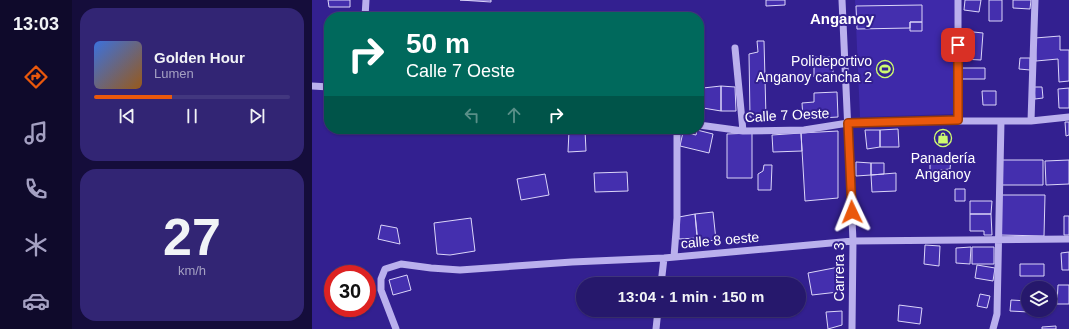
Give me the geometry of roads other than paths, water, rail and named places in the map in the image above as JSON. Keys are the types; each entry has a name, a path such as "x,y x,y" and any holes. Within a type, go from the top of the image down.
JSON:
{"street":[{"path":"366,0 366,12"},
{"name":"Carrera 3","path":"842,0 853,241 852,329"},
{"path":"958,0 958,120"},
{"path":"1031,121 1035,0"},
{"path":"736,48 742,131"},
{"path":"312,86 324,87"},
{"name":"Calle 7 Oeste","path":"704,125 742,131 804,130 848,123 958,120 1031,121 1069,117"},
{"path":"993,329 997,314 1001,121"},
{"path":"674,257 677,218 677,134"},
{"name":"calle 8 oeste","path":"396,329 382,290 381,279 385,269 401,264 460,270 572,262 664,258 853,241 1069,239"},
{"path":"662,277 664,258"},
{"path":"656,329 657,317"}],"place":[{"name":"Polideportivo Anganoy cancha 2","path":"885,69"},
{"name":"Panadería Anganoy","path":"943,138"}],"district":[{"name":"Anganoy","path":"842,18"}]}
